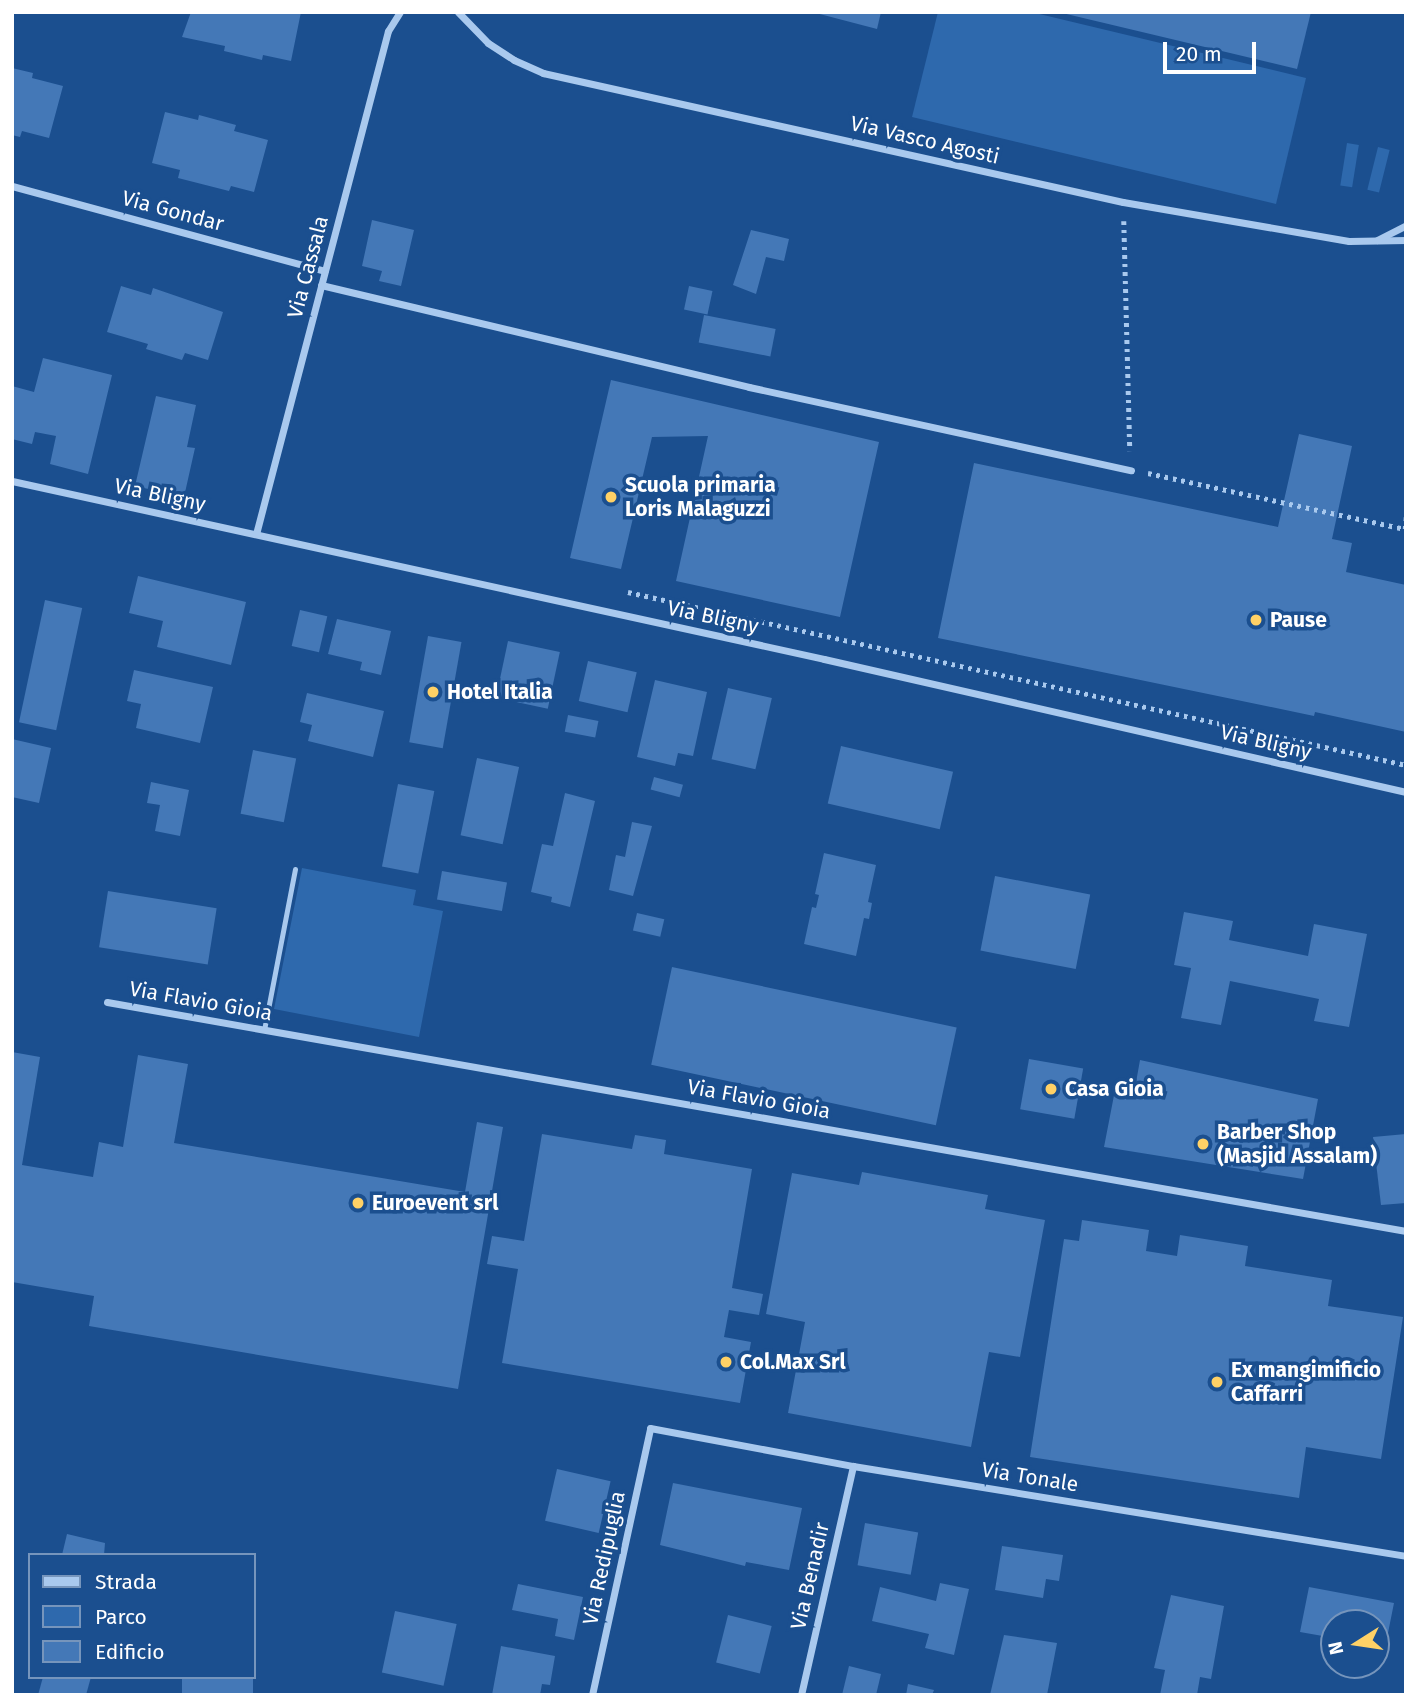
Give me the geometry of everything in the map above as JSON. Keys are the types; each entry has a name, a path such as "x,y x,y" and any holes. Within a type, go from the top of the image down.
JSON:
{"street":[{"name":"Via Cassala","path":"256,534 388,32 400,12"},
{"name":"Via Vasco Agosti","path":"458,12 488,43 514,60 543,73 1123,202 1349,241 1406,240"},
{"name":"Via Gondar","path":"12,186 325,271"},
{"path":"1374,242 1406,225"},
{"path":"321,285 749,387 1131,470"},
{"name":"Via Bligny","path":"12,481 824,659 1406,792"},
{"name":"Via Flavio Gioia","path":"107,1002 1406,1231"},
{"name":"Via Tonale","path":"650,1428 852,1466 1406,1556"},
{"name":"Via Redipuglia","path":"592,1695 650,1428"},
{"name":"Via Benadir","path":"801,1695 852,1466"}],"lane":[{"path":"264,1030 295,869"}],"path":[{"path":"1123,202 1131,470 1405,529 1406,517"},
{"path":"628,592 1406,765"}],"green space":[{"path":"938,12 1031,12 1306,78 1276,204 912,117"},
{"path":"1347,143 1359,145 1352,187 1340,185"},
{"path":"1378,147 1390,150 1379,193 1367,190"},
{"path":"302,868 416,890 413,905 443,911 419,1037 274,1009"}],"building":[{"path":"191,12 301,12 291,61 263,55 262,60 224,51 225,46 182,37"},
{"path":"812,12 881,12 877,29"},
{"path":"1058,12 1311,12 1297,69"},
{"path":"12,68 33,73 32,78 63,86 49,138 22,131 20,137 12,135"},
{"path":"165,112 198,120 199,115 236,125 234,131 268,140 254,192 231,186 229,191 178,178 180,170 152,163"},
{"path":"372,220 414,230 401,286 379,281 382,271 362,266"},
{"path":"751,230 789,239 784,261 766,257 756,294 733,285"},
{"path":"121,286 151,295 153,288 223,312 208,360 185,353 182,360 146,349 148,344 107,332"},
{"path":"689,286 712,291 707,314 684,309"},
{"path":"704,315 776,329 770,356 699,342"},
{"path":"43,358 112,375 88,474 50,464 56,436 35,432 32,444 12,439 12,386 34,392"},
{"path":"611,380 879,442 840,617 676,581 708,436 652,437 621,569 570,558"},
{"path":"156,396 196,405 187,447 195,448 184,497 135,486"},
{"path":"1299,434 1352,446 1332,539 1352,543 1346,572 1406,585 1406,732 1315,712 1314,716 938,638 974,463 1278,527"},
{"path":"138,576 246,602 231,665 157,647 163,621 129,613"},
{"path":"45,600 82,608 56,730 19,722"},
{"path":"300,610 327,616 319,652 292,646"},
{"path":"337,619 391,631 381,675 360,670 362,662 328,654"},
{"name":"Hotel Italia","path":"428,636 461,642 443,748 409,742"},
{"path":"508,641 560,652 548,709 496,698"},
{"path":"588,661 637,672 627,712 579,701"},
{"path":"134,670 213,687 200,743 136,728 141,704 127,701"},
{"path":"655,680 707,692 693,756 678,753 675,766 637,757"},
{"path":"728,688 772,698 755,769 712,759"},
{"path":"307,693 384,711 373,757 308,741 312,725 300,722"},
{"path":"568,715 598,721 595,738 565,732"},
{"path":"12,739 51,748 39,803 12,797"},
{"path":"841,746 953,772 940,829 828,803"},
{"path":"253,750 296,758 284,822 241,814"},
{"path":"477,758 519,767 503,844 461,835"},
{"path":"654,777 683,785 680,797 651,790"},
{"path":"151,782 189,790 180,836 155,831 160,805 147,803"},
{"path":"398,784 434,791 418,874 382,866"},
{"path":"565,793 595,801 570,907 551,902 552,897 531,892 542,844 553,846"},
{"path":"632,822 652,826 633,896 609,890 616,855 625,857"},
{"path":"824,853 876,865 868,902 872,903 869,919 864,918 856,956 804,944 812,907 816,908 819,895 815,894"},
{"path":"442,871 507,882 502,911 437,900"},
{"path":"995,876 1090,895 1076,969 980,951"},
{"path":"108,891 217,908 208,965 99,947"},
{"path":"1184,912 1233,921 1229,940 1308,956 1314,924 1367,934 1349,1027 1314,1021 1319,999 1230,981 1221,1025 1181,1018 1191,968 1174,965"},
{"path":"637,913 664,919 660,937 633,931"},
{"path":"672,967 957,1028 936,1125 651,1065"},
{"path":"12,1052 40,1057 22,1165 93,1177 99,1142 123,1147 138,1055 188,1064 174,1143 465,1192 477,1122 503,1127 458,1389 89,1326 94,1296 12,1282"},
{"name":"Casa Gioia","path":"1029,1059 1083,1069 1074,1119 1020,1109"},
{"path":"1140,1060 1318,1099 1303,1179 1104,1147 1116,1085 1135,1088"},
{"path":"542,1134 632,1149 635,1135 666,1140 664,1154 752,1169 732,1288 763,1294 759,1315 729,1310 724,1337 751,1342 740,1403 502,1363 518,1269 487,1264 492,1236 524,1241"},
{"path":"1406,1134 1406,1203 1381,1205 1373,1137"},
{"path":"862,1172 988,1195 985,1209 1045,1220 1020,1357 989,1352 971,1447 788,1413 805,1322 766,1314 792,1173 859,1185"},
{"name":"Ex mangimificio Caffarri","path":"1082,1220 1149,1230 1146,1251 1177,1256 1180,1235 1248,1246 1245,1266 1332,1280 1328,1306 1403,1317 1381,1459 1306,1447 1299,1498 1030,1457 1064,1239 1079,1241"},
{"path":"557,1469 611,1481 599,1533 545,1521"},
{"path":"673,1483 802,1508 789,1570 746,1562 745,1566 660,1545"},
{"path":"865,1523 918,1532 911,1575 858,1565"},
{"path":"67,1534 105,1543 104,1553 62,1553"},
{"path":"1002,1546 1063,1555 1059,1581 1046,1579 1043,1598 995,1590"},
{"path":"940,1583 969,1589 954,1655 925,1648 929,1634 872,1621 880,1587 936,1601"},
{"path":"518,1584 583,1597 574,1640 555,1636 558,1619 512,1610"},
{"path":"1309,1587 1394,1603 1390,1623 1390,1609 1320,1609 1320,1636 1300,1632"},
{"path":"1171,1595 1224,1606 1211,1679 1200,1677 1197,1695 1160,1695 1165,1670 1154,1668"},
{"path":"395,1611 457,1624 444,1686 382,1673"},
{"path":"728,1615 772,1626 760,1673 716,1663"},
{"path":"1004,1635 1057,1643 1047,1695 990,1695"},
{"path":"501,1646 555,1656 550,1685 542,1684 540,1695 492,1695"},
{"path":"849,1666 881,1674 876,1695 842,1695"},
{"path":"42,1679 90,1679 86,1695 38,1695"},
{"path":"182,1679 253,1679 253,1695 182,1695"},
{"path":"908,1684 934,1690 932,1695 906,1695"}],"place":[{"name":"Scuola primaria Loris Malaguzzi","path":"611,497"},
{"name":"Pause","path":"1256,620"},
{"name":"Hotel Italia","path":"433,692"},
{"name":"Casa Gioia","path":"1051,1089"},
{"name":"Barber Shop (Masjid Assalam)","path":"1203,1144"},
{"name":"Euroevent srl","path":"358,1203"},
{"name":"Col.Max Srl","path":"726,1362"},
{"name":"Ex mangimificio Caffarri","path":"1217,1382"}]}
